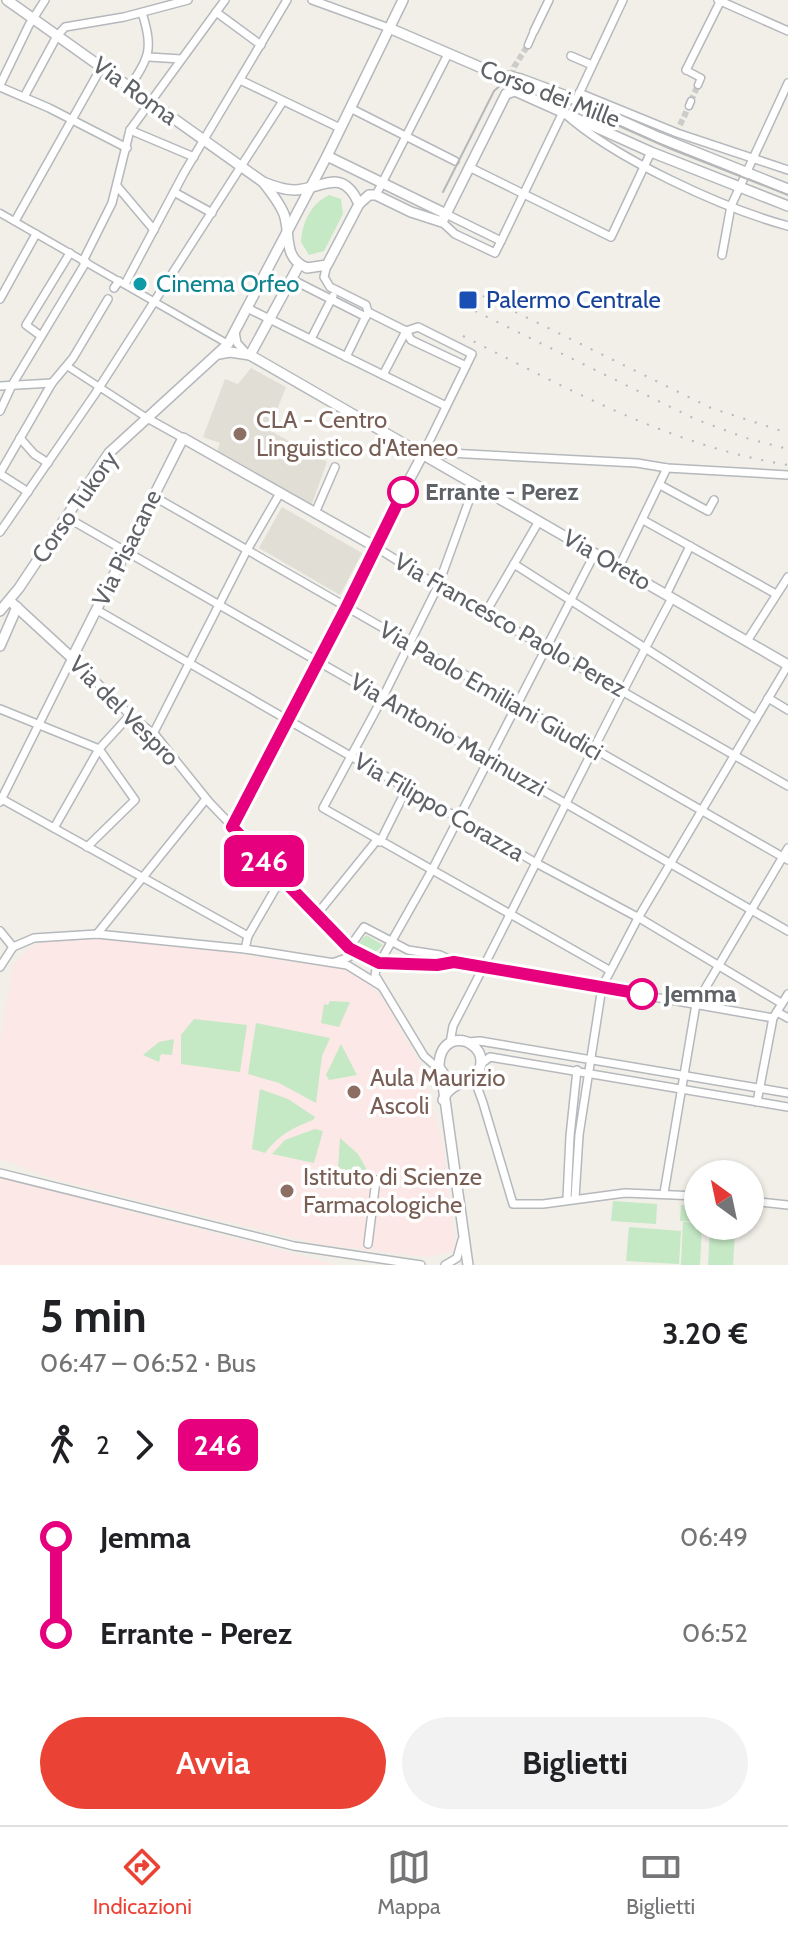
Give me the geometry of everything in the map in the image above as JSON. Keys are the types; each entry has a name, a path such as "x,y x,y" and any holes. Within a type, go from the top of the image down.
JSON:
{"street":[{"name":"Via Roma","path":"7,0 263,182"},
{"path":"45,0 0,86 127,148"},
{"path":"24,97 65,27 142,13 188,0"},
{"path":"0,411 12,385 85,262 112,203 130,130 224,0"},
{"path":"119,284 154,230 287,0"},
{"name":"Corso dei Mille","path":"312,0 389,28 496,74 521,79 679,129 788,170"},
{"path":"0,213 228,344 327,156 403,0"},
{"path":"528,45 548,0"},
{"path":"578,97 623,0"},
{"path":"698,85 701,78 686,70 720,0 788,31"},
{"path":"216,12 261,45"},
{"path":"129,88 149,57 149,40 142,13"},
{"path":"376,195 448,54"},
{"path":"571,56 592,65"},
{"path":"149,57 181,59"},
{"path":"15,221 101,68"},
{"path":"446,214 506,94 507,86 496,74"},
{"path":"240,80 340,128"},
{"path":"722,255 731,206 788,83"},
{"name":"Corso dei Mille","path":"506,94 515,91 651,152 788,206"},
{"name":"Corso dei Mille","path":"578,97 788,189"},
{"path":"0,532 100,386 283,101"},
{"path":"350,108 455,161"},
{"path":"446,214 455,234 495,253 563,112"},
{"name":"Corso dei Mille","path":"563,112 645,167 731,206 788,226"},
{"path":"130,130 194,157"},
{"path":"469,167 611,237 651,152"},
{"path":"327,156 501,241"},
{"path":"263,182 281,189 339,183 349,189 359,204"},
{"path":"263,182 282,209 288,229 289,251 299,265 314,269 327,265"},
{"path":"117,186 154,230"},
{"path":"174,192 212,213"},
{"path":"346,357 367,314 366,305 326,282 325,271 359,204 366,196 376,195 411,212 446,214"},
{"path":"0,299 36,234"},
{"path":"41,336 26,325 70,253"},
{"path":"254,358 299,265"},
{"path":"291,279 331,300 406,331 411,340 466,366"},
{"path":"311,339 336,290"},
{"path":"28,492 0,473 52,383 67,366 108,299"},
{"path":"247,308 446,406"},
{"path":"232,827 346,608 374,546 426,455 472,354 418,327 406,331 383,375"},
{"path":"235,330 237,343 254,358"},
{"name":"Corso Tukory","path":"0,646 7,604 109,453 228,344"},
{"path":"216,355 230,352 254,358"},
{"name":"Via Oreto","path":"254,358 788,665"},
{"path":"67,366 147,418"},
{"path":"0,386 52,383"},
{"name":"Via Francesco Paolo Perez","path":"147,418 788,786"},
{"path":"20,438 34,454 48,463"},
{"name":"Via Pisacane","path":"72,658 183,438"},
{"path":"426,455 449,453 637,463 667,468 788,475"},
{"path":"315,513 335,467"},
{"path":"619,567 667,468"},
{"path":"475,484 438,586 323,808 609,970"},
{"path":"660,485 708,511 714,500"},
{"path":"153,734 247,550 280,493"},
{"name":"Via Paolo Emiliani Giudici","path":"153,496 785,858"},
{"name":"Via Antonio Marinuzzi","path":"66,517 221,603 788,931"},
{"path":"643,520 776,594"},
{"path":"486,612 539,521"},
{"path":"448,1265 465,1265 440,1055 450,1043 453,1026 645,649 690,546"},
{"path":"595,553 375,975 424,1056 450,1080 469,1080 481,1094 513,1204 543,1204 625,1193 684,1195"},
{"path":"514,564 756,719"},
{"path":"747,641 788,577"},
{"name":"Via del Vespro","path":"7,604 72,658 153,734 206,799 349,948 379,963 437,965 454,962"},
{"name":"Via Filippo Corazza","path":"97,610 538,864 638,918 781,1003"},
{"path":"72,658 0,799 248,936"},
{"path":"571,1198 602,987 638,918 788,665"},
{"path":"768,698 788,710"},
{"path":"0,709 99,749 135,800 87,847"},
{"path":"54,828 99,749 130,715"},
{"path":"322,908 379,841 407,788"},
{"path":"97,934 206,799"},
{"path":"664,1193 696,1004 785,858 788,848"},
{"path":"245,949 248,936 281,879"},
{"path":"335,962 346,960 351,953 349,948 364,927 391,945 440,955 454,962 788,1018"},
{"path":"0,931 13,947"},
{"path":"0,967 13,947 34,938 97,934 335,962 347,965 384,988"},
{"path":"365,958 376,957 391,945"},
{"path":"757,1102 775,1015 788,994"},
{"path":"450,1043 480,1041 788,1093"},
{"path":"468,1042 478,1051 481,1064"},
{"path":"443,1100 450,1089 469,1080 490,1057 788,1107"},
{"path":"571,1198 577,1070"},
{"path":"0,1173 294,1246 421,1265"},
{"path":"368,1244 376,1180"},
{"path":"764,1202 788,1205"},
{"path":"448,1265 459,1253 463,1234"}],"shaded area":[{"name":"CLA - Centro Linguistico d'Ateneo","path":"251,368 286,387 269,430 327,462 312,504 216,454 220,443 203,437 225,379 238,384"},
{"path":"282,507 362,553 340,595 259,548"},
{"path":"100,939 233,953 346,970 363,979 383,998 421,1066 443,1145 456,1251 425,1257 318,1244 53,1179 0,1158 0,1042 13,964 38,942"},
{"path":"0,1178 52,1191 337,1265 0,1265"}],"green space":[{"path":"329,195 341,199 343,214 324,251 309,255 301,242 303,227 312,209"},
{"path":"366,935 383,945 377,951 368,953 364,951 365,947 362,951 356,947"},
{"path":"330,1001 350,1002 339,1027 321,1023 324,1004 328,1005"},
{"path":"194,1019 247,1025 240,1072 181,1064 181,1035"},
{"path":"256,1023 330,1038 322,1056 316,1103 279,1083 248,1074"},
{"path":"174,1039 172,1055 161,1054 159,1062 143,1055 159,1042"},
{"path":"341,1044 357,1075 329,1080 326,1075"},
{"path":"260,1089 288,1099 315,1117 292,1129 265,1153 252,1149"},
{"path":"315,1129 323,1131 314,1163 272,1154 285,1140"},
{"path":"340,1138 358,1154 370,1175 338,1168"},
{"path":"613,1201 657,1204 656,1224 611,1221"},
{"path":"681,1205 684,1205 684,1221 680,1221"},
{"path":"683,1222 684,1240 701,1240 700,1265 681,1265"},
{"path":"629,1227 681,1231 679,1264 626,1261"},
{"path":"709,1240 734,1240 733,1265 708,1265"}],"tunnel":[{"path":"512,76 528,45"},
{"path":"691,101 698,85"},
{"path":"680,125 689,106"}],"tram line":[{"path":"443,192 494,91 502,84 511,82 788,195"}],"railway":[{"path":"483,296 711,408 788,433"},
{"path":"475,311 695,419 746,438 788,449"},
{"path":"463,336 581,395 661,430 745,456 788,465"}],"bus line":[{"name":"246","path":"403,492 232,827 349,948 365,958 379,963 437,965 454,962 485,966 642,994"}],"place":[{"name":"Cinema Orfeo","path":"140,284"},
{"name":"Palermo Centrale","path":"468,300"},
{"name":"CLA - Centro Linguistico d'Ateneo","path":"240,434"},
{"name":"Errante - Perez","path":"403,492"},
{"name":"Jemma","path":"642,994"},
{"name":"Aula Maurizio Ascoli","path":"354,1092"},
{"name":"Istituto di Scienze Farmacologiche","path":"287,1191"}]}
